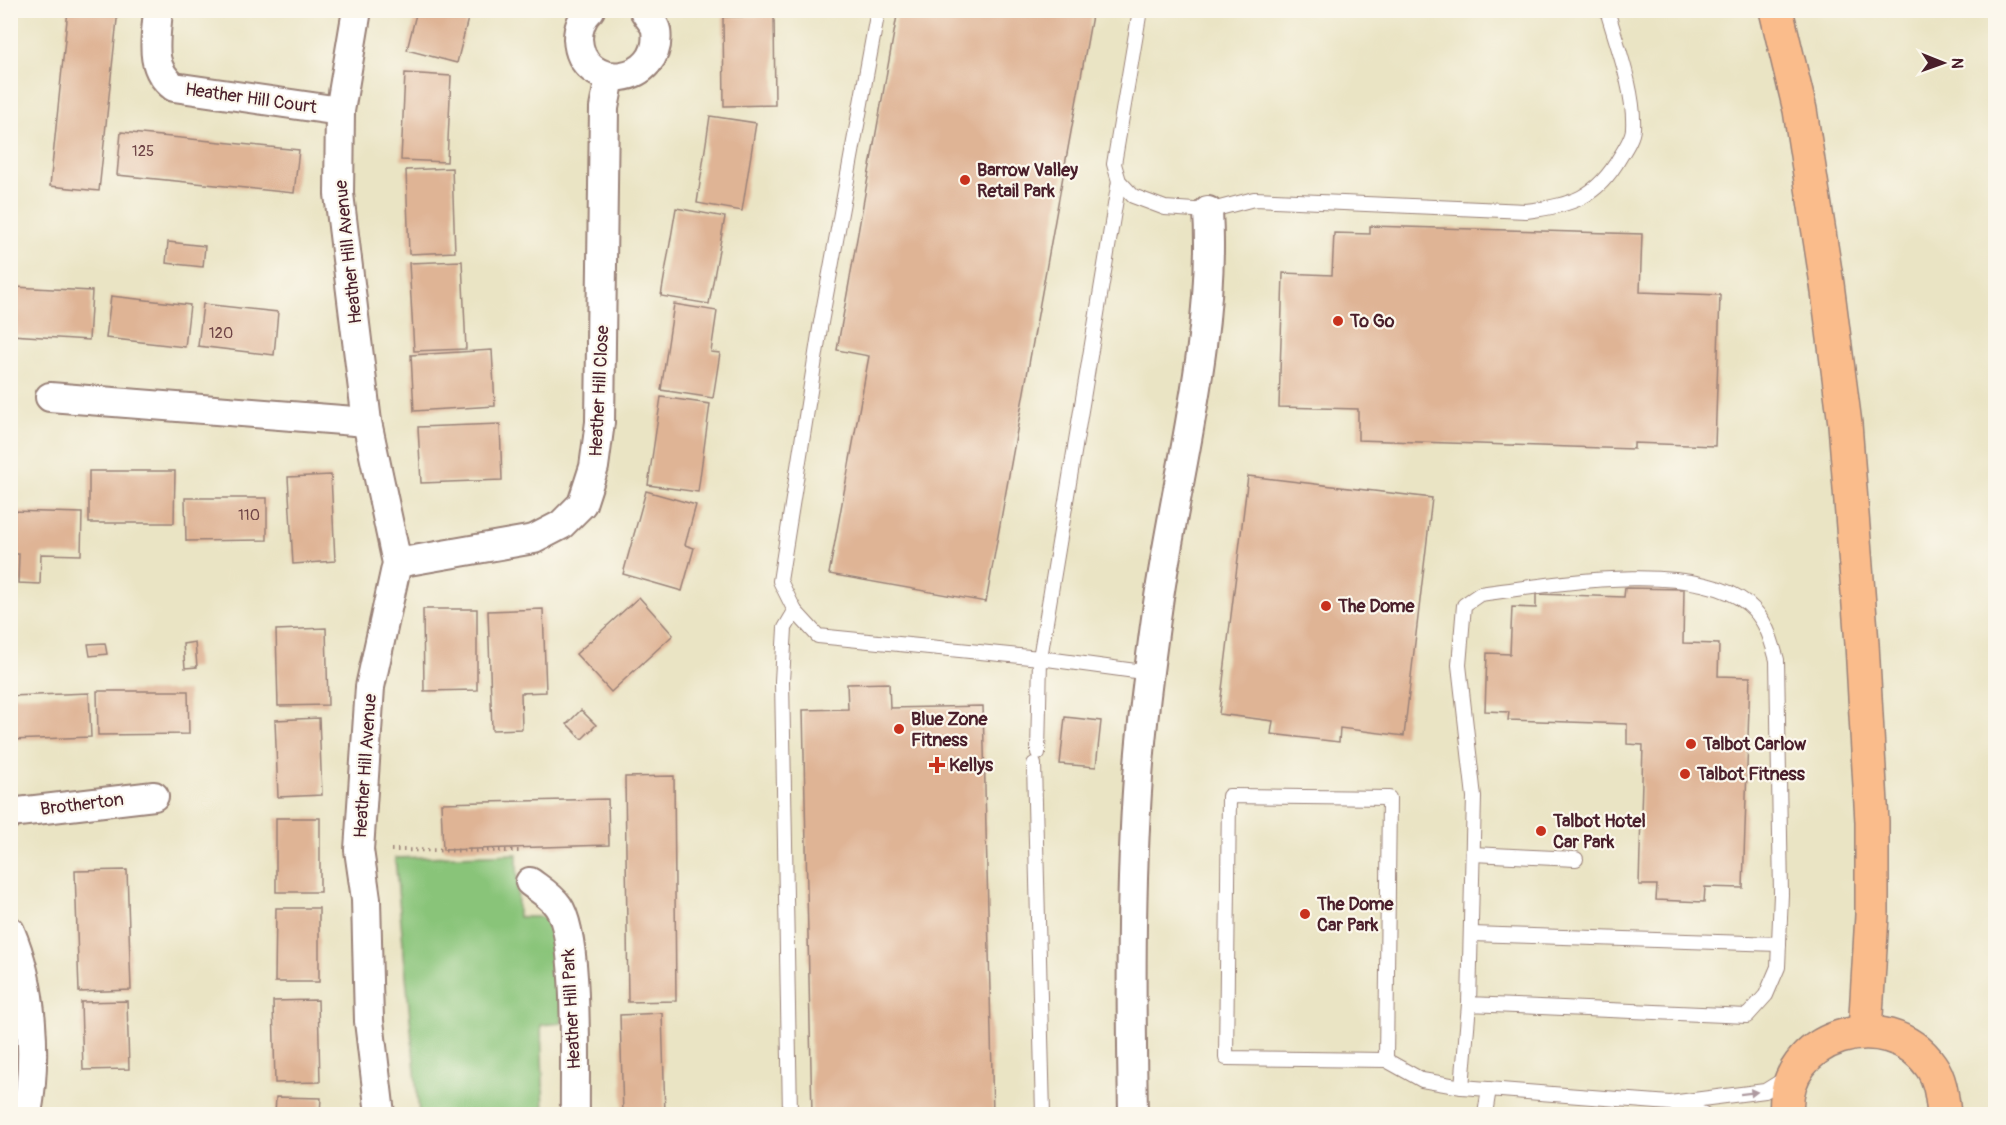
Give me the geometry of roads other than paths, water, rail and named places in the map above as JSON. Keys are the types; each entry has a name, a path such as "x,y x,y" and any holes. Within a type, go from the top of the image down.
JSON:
{"main road":[{"path":"1776,10 1800,110 1827,284 1845,424 1862,644 1872,822 1872,915 1865,1032"},
{"path":"1787,1114 1791,1083 1803,1062 1820,1046 1841,1035 1865,1032 1890,1036 1913,1048 1934,1074 1941,1089 1944,1114"}],"street":[{"name":"Heather Hill Court","path":"158,10 155,59 162,78 174,87 340,111"},
{"name":"Heather Hill Avenue","path":"357,10 340,111 339,194 367,422 397,563 370,687 359,850 366,899 369,1021 380,1114"},
{"path":"590,10 578,31 579,48 588,65 610,76 622,77 640,70 654,52 656,28 644,10"},
{"name":"Heather Hill Close","path":"397,563 534,539 561,525 582,504 594,467 600,422 603,108 610,76"},
{"path":"1133,1114 1131,994 1138,777 1150,672 1198,362 1211,256 1208,211"},
{"path":"50,397 367,422"},
{"name":"Brotherton","path":"10,813 154,796"},
{"name":"Heather Hill Park","path":"530,882 558,906 565,922 572,964 574,1114"},
{"path":"10,931 20,953 31,1029 27,1114"}],"lane":[{"path":"878,10 820,328 780,581 795,611 818,636 1040,658 1150,672"},
{"path":"1140,10 1114,165 1119,181 1133,196 1165,208 1208,211 1254,199 1526,211 1559,208 1590,194 1611,174 1633,129 1626,73 1607,10"},
{"path":"1043,1114 1036,759 1040,658 1119,181"},
{"path":"1462,1087 1471,934 1474,797 1459,665 1464,605 1480,594 1613,579 1673,579 1724,589 1749,605 1767,627 1777,660 1782,894 1778,967 1766,995 1747,1016 1468,1004"},
{"path":"790,1114 782,681 785,628 795,611"},
{"path":"1386,1060 1389,798 1229,796 1226,1058 1386,1060 1422,1080 1462,1087 1670,1103 1765,1091 1798,1071"},
{"path":"1473,854 1575,860"},
{"path":"1471,934 1779,944"},
{"path":"1485,1114 1489,1089"},
{"path":"1670,1103 1704,1114"}],"place":[{"name":"Barrow Valley Retail Park","path":"965,180"},
{"name":"To Go","path":"1338,321"},
{"name":"The Dome","path":"1326,606"},
{"name":"Blue Zone Fitness","path":"899,729"},
{"name":"Talbot Carlow","path":"1691,744"},
{"name":"Kellys","path":"937,765"},
{"name":"Talbot Fitness","path":"1685,774"},
{"name":"Talbot Hotel Car Park","path":"1541,831"},
{"name":"The Dome Car Park","path":"1305,914"}]}
